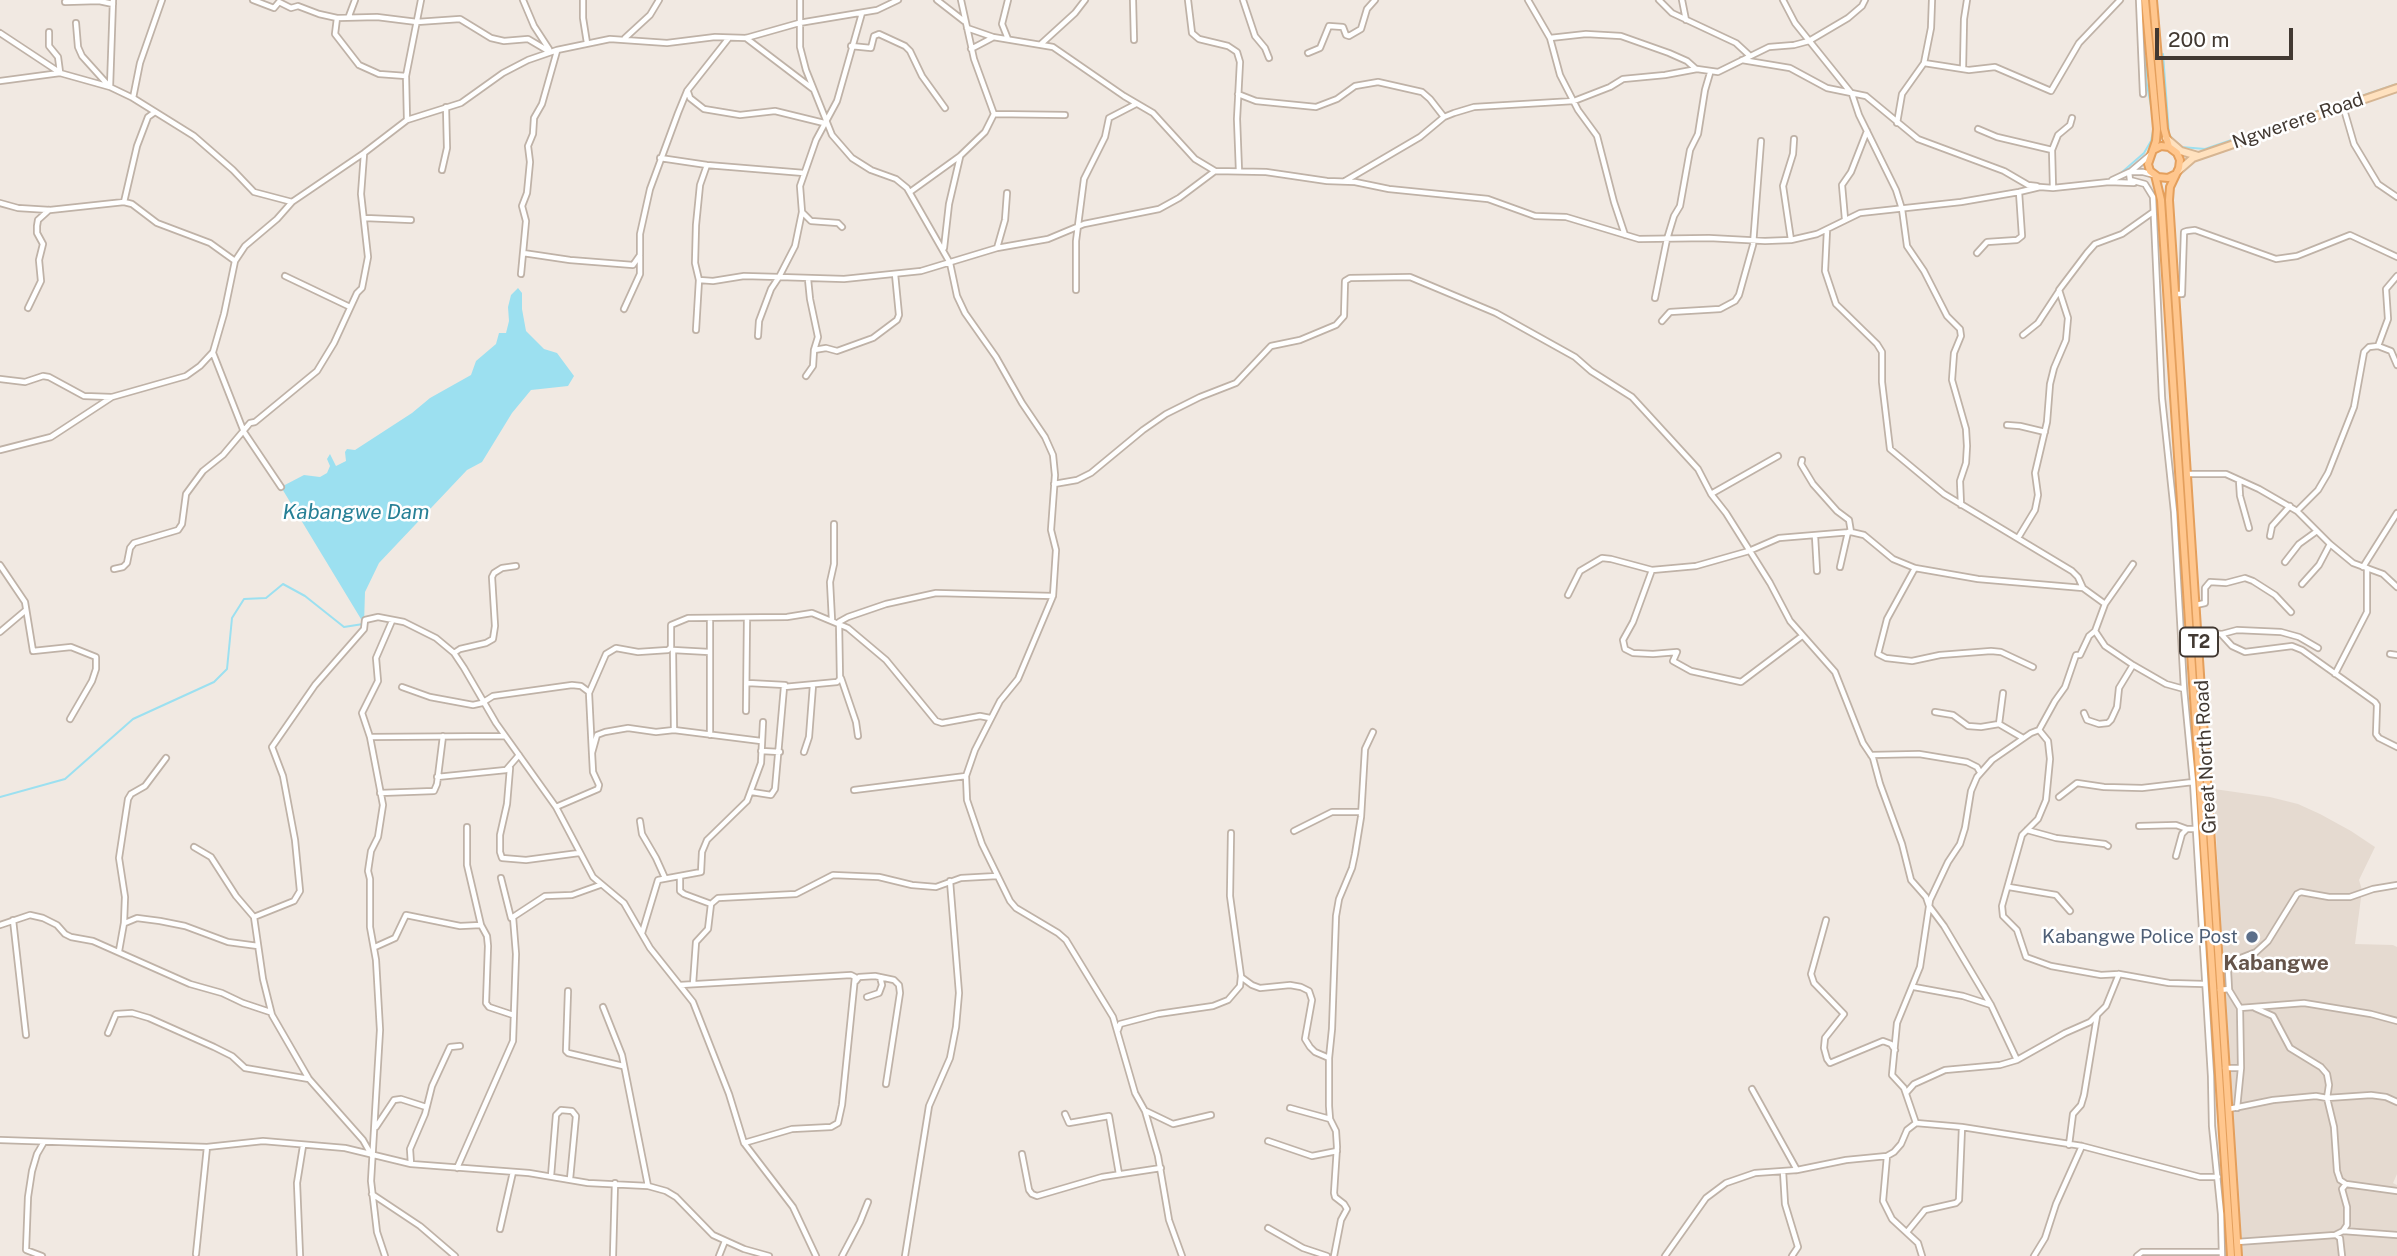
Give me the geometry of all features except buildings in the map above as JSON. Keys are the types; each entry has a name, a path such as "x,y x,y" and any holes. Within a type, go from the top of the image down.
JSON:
{"main road":[{"path":"2146,0 2157,129 2149,168 2155,175 2165,179 2175,174 2180,160 2166,138 2153,0"},
{"name":"Ngwerere Road","path":"2175,174 2187,162 2200,156 2397,88"},
{"path":"2166,138 2181,151"},
{"path":"2152,153 2161,146 2200,156"},
{"name":"Great North Road","path":"2175,174 2169,194 2174,294 2238,1256"},
{"name":"Great North Road","path":"2155,175 2161,200 2231,1256"}],"street":[{"path":"134,98 140,62 162,0"},
{"path":"253,0 274,8 279,2 291,8 299,6 337,18 377,17 417,22 460,19 491,38 504,41 528,39 551,52"},
{"path":"349,16 355,0"},
{"path":"407,120 406,76 421,0"},
{"path":"523,0 534,26 551,52"},
{"path":"583,0 587,43"},
{"path":"624,39 650,15 659,0"},
{"path":"800,0 800,47 832,135 852,158 871,170 896,179 910,192 950,263 959,302 1045,437 1054,458 1051,530 1056,551 1052,596 1018,679 1000,701 975,750 966,776 969,808 997,876 1016,908 1066,940 1108,1007 1118,1031 1135,1093 1145,1111 1161,1168 1169,1220 1182,1256"},
{"path":"0,379 25,382 43,376 84,396 112,397 186,376 200,366 212,352 236,261 245,246 277,219 292,202 365,153 407,120 461,103 528,60 587,43 624,39 667,43 715,37 746,38 799,23 877,10 898,0"},
{"path":"937,0 965,21"},
{"path":"910,192 960,156 985,132 994,114 971,48 961,0"},
{"path":"1008,0 1002,24 1008,39"},
{"path":"1041,44 1076,13 1085,0"},
{"path":"1133,0 1134,40"},
{"path":"1188,0 1192,33 1199,39 1228,46 1237,52 1240,62 1240,171"},
{"path":"1243,0 1255,36 1269,58"},
{"path":"1308,53 1320,48 1329,26 1343,27 1349,36 1361,29 1367,9 1375,0"},
{"path":"1528,0 1550,38 1560,75 1597,136 1625,235"},
{"path":"1659,0 1672,13 1736,43 1749,55"},
{"path":"1682,0 1686,20"},
{"path":"1783,0 1788,13 1852,94 1854,104 1896,190 1902,209 1907,246 1924,271 1947,316 1960,332 1954,353 1952,380 1966,437 1966,463 1960,481 1961,505"},
{"path":"1344,181 1420,137 1444,117 1474,107 1574,101 1623,79 1697,69 1718,72 1769,47 1809,41 1848,18 1865,0"},
{"path":"1897,123 1902,94 1924,62 1931,28 1932,0"},
{"path":"1963,69 1967,0"},
{"path":"1924,62 1963,69 1995,67 2051,91 2079,43 2120,0"},
{"path":"2139,0 2143,94"},
{"path":"65,2 113,2 110,87"},
{"path":"758,336 759,321 771,289 795,246 802,212 799,194 804,173 825,121 837,101 862,13"},
{"path":"337,18 335,34 359,65 379,74 406,76"},
{"path":"76,23 78,47 82,57 110,87"},
{"path":"967,28 993,37 1041,44 1062,52 1161,119 1190,154 1215,171 1301,176 1389,189 1488,199 1535,216 1566,218 1640,239 1791,240 1827,230 1860,213 2040,187"},
{"path":"49,32 49,46 58,57 60,73"},
{"path":"0,33 60,73 110,87 134,98 194,136 254,192 292,202"},
{"path":"851,46 871,48 874,36 878,34 905,46 945,108"},
{"path":"1550,38 1586,34 1621,36 1669,53 1697,69"},
{"path":"971,48 993,37"},
{"path":"746,38 814,90"},
{"path":"624,309 640,274 640,234 660,158 687,91 727,39"},
{"path":"522,274 526,220 522,206 527,193 530,162 528,146 533,134 534,118 542,104 557,50"},
{"path":"1741,60 1790,68 1827,88 1866,96 1918,139 2004,172 2028,185 2053,188 2109,182 2142,183 2149,187 2153,197 2161,379 2174,512 2184,689 2193,782 2212,1126 2222,1254 2141,1252 2137,1256"},
{"path":"1656,298 1667,239 1680,206 1690,150 1698,134 1704,90 1710,72"},
{"path":"0,81 60,73"},
{"path":"1238,94 1256,101 1313,107 1325,105 1355,86 1378,82 1422,92 1444,117"},
{"path":"687,91 690,98 704,109 740,115 775,111 825,121"},
{"path":"1127,107 1130,100"},
{"path":"1076,290 1081,193 1090,164 1105,137 1109,118 1136,104"},
{"path":"2342,106 2354,144 2378,184 2397,197"},
{"path":"442,170 447,148 446,107"},
{"path":"124,202 141,136 148,117 155,112"},
{"path":"994,114 1065,115"},
{"path":"2053,188 2052,150 2057,135 2070,125 2072,118"},
{"path":"1978,129 1997,137 2052,150"},
{"path":"1845,219 1842,185 1851,172 1867,131"},
{"path":"1791,240 1783,186 1793,153 1794,139"},
{"path":"1662,321 1670,312 1713,311 1735,301 1739,295 1753,241 1761,141"},
{"path":"114,569 127,563 130,548 134,543 178,530 182,524 186,494 203,471 250,423 255,422 317,371 362,288 368,257 361,194 365,153"},
{"path":"2109,182 2129,172 2152,153"},
{"path":"944,250 949,204 960,156"},
{"path":"660,158 804,173"},
{"path":"696,330 699,280 695,263 696,225 702,174 707,165"},
{"path":"699,280 713,281 744,276 844,279 921,271 998,248 1048,239 1079,226 1159,208 1179,198 1215,171"},
{"path":"2129,172 2155,175"},
{"path":"2129,172 2130,180 2134,183"},
{"path":"1977,253 1987,242 2017,240 2022,236 2019,192"},
{"path":"998,248 1007,193"},
{"path":"0,203 19,208 50,210 124,202 132,204 157,223 210,243 236,261"},
{"path":"28,308 41,281 39,260 43,244 37,233 38,220 50,210"},
{"path":"802,212 811,220 838,223 842,227"},
{"path":"2023,335 2038,323 2059,290 2095,244 2116,238 2154,212"},
{"path":"365,218 411,220"},
{"path":"1827,230 1825,271 1836,304 1882,352 1882,382 1890,449 1914,471 1961,505 2072,571 2083,588 2105,604"},
{"path":"2174,294 2182,294 2183,232 2188,231 2195,230 2276,259 2298,256 2350,234 2397,257"},
{"path":"523,253 633,265 640,256"},
{"path":"814,350 827,348 837,351 870,340 894,323 899,315 895,274"},
{"path":"285,276 350,307"},
{"path":"2378,346 2388,319 2386,289 2397,276"},
{"path":"1054,484 1077,480 1091,473 1166,414 1236,383 1272,346 1300,340 1336,325 1344,316 1347,279 1406,277 1496,313 1575,357 1591,371 1617,386 1645,410 1689,458 1726,513 1790,621 1835,672 1863,743 1871,755 1902,844 1908,873 1926,897 1991,1005 2017,1060"},
{"path":"806,376 813,366 818,337 808,279"},
{"path":"2018,538 2037,503 2035,473 2045,432 2050,384 2066,340 2067,312 2059,290"},
{"path":"2297,510 2318,490 2328,472 2354,407 2364,352 2369,347 2378,346 2391,351 2397,365"},
{"path":"212,352 244,432 281,487"},
{"path":"0,450 62,431 112,397"},
{"path":"2007,425 2045,432"},
{"path":"1711,494 1778,456"},
{"path":"1802,460 1805,473 1813,484 1837,511 1849,520 1850,532 1840,567"},
{"path":"2187,474 2213,473 2239,479 2290,506 2353,563 2383,574 2397,587"},
{"path":"2239,479 2240,496 2249,528"},
{"path":"2270,536 2271,528 2290,506"},
{"path":"2335,674 2367,612 2365,568 2397,513"},
{"path":"832,620 830,582 834,564 834,524"},
{"path":"2286,562 2299,544 2317,531"},
{"path":"1568,595 1580,571 1602,558 1652,570 1696,566 1749,551 1779,538 1850,532 1864,535 1892,559 1915,568 1978,579 2083,588"},
{"path":"1815,536 1817,571"},
{"path":"2302,584 2319,565 2330,544"},
{"path":"1916,1123 1906,1093 1892,1075 1898,1019 1914,987 1924,948 1929,906 1936,886 1965,828 1971,791 1980,772 1992,760 2039,730 2065,687 2076,655 2080,655 2089,636 2095,631 2105,604 2133,564"},
{"path":"0,565 25,602 33,651 71,647 96,657 92,681 70,719"},
{"path":"454,653 493,639 495,626 492,577 502,568 516,566"},
{"path":"1915,568 1887,619 1878,654 1886,658 1912,661 1991,650 2034,667"},
{"path":"1652,570 1633,622 1623,640 1625,649 1633,653 1677,652 1673,662 1691,671 1741,682 1802,635"},
{"path":"2196,606 2204,603 2205,588 2210,582 2226,583 2245,578 2275,595 2291,612"},
{"path":"839,622 886,604 936,593 1052,596"},
{"path":"0,632 26,610"},
{"path":"674,730 671,650 673,623 688,618 787,617 809,612 839,622 886,660 936,721 942,723 980,716 990,718"},
{"path":"254,917 294,901 300,891 295,840 283,776 272,747 315,685 365,629 366,618 378,617 404,622 436,638 454,653 505,736 556,807 593,877 624,903 650,948 693,1002 729,1094 744,1143 793,1207 816,1256"},
{"path":"710,618 710,735"},
{"path":"746,711 747,618"},
{"path":"385,1256 377,1232 372,1194 374,1105 380,1030 375,947 370,927 368,871 383,806 362,709 376,689 376,658 392,621"},
{"path":"839,622 840,677 856,722 858,736"},
{"path":"2198,631 2221,634 2237,630 2281,632 2318,648"},
{"path":"2095,631 2105,646 2133,665 2166,684 2184,689"},
{"path":"2221,634 2232,646 2245,652 2297,647 2375,702 2376,734 2397,747"},
{"path":"556,807 598,789 593,772 589,692 608,651 710,652"},
{"path":"2390,654 2397,655"},
{"path":"2084,712 2085,718 2091,722 2108,723 2117,708 2119,688 2133,665"},
{"path":"748,683 813,685 837,682 840,677"},
{"path":"402,687 430,697 473,705 493,696 572,685 589,692"},
{"path":"752,792 771,795 776,785 783,690 788,685"},
{"path":"804,752 813,685"},
{"path":"1999,724 2003,693"},
{"path":"1935,712 1953,715 1968,726 1999,724 2023,738"},
{"path":"642,933 658,880 701,872 705,844 747,802 761,763 763,722"},
{"path":"592,753 597,735 628,728 656,732 674,730 761,741"},
{"path":"2039,730 2048,741 2050,759 2046,800 2038,819 2026,830 2015,855 2009,887 2004,896 2003,916 2017,930 2026,957 2051,966 2101,975 2119,974 2168,983 2204,984"},
{"path":"1334,1256 1341,1220 1347,1209 1335,1197 1334,1192 1336,1131 1330,1119 1329,1058 1336,916 1339,899 1352,868 1361,812 1365,749 1374,732"},
{"path":"380,793 434,790 443,736"},
{"path":"370,737 505,736"},
{"path":"761,751 780,752"},
{"path":"1871,755 1919,754 1961,760 1972,764 1980,772"},
{"path":"519,755 510,768 507,804 500,835 502,858 526,860 579,853"},
{"path":"118,951 124,923 125,890 119,858 128,799 131,794 145,786 166,758"},
{"path":"438,777 510,768"},
{"path":"855,790 966,776"},
{"path":"2059,797 2077,783 2142,788 2193,782"},
{"path":"1294,831 1332,812 1361,812"},
{"path":"640,821 642,834 665,878"},
{"path":"2139,826 2176,825 2195,829"},
{"path":"467,827 467,865 481,925 487,936 486,1003 489,1007 514,1016"},
{"path":"2176,856 2179,840 2187,829"},
{"path":"2026,830 2056,838 2108,846"},
{"path":"1118,1031 1120,1024 1158,1014 1213,1006 1228,1000 1240,986 1230,896 1231,833"},
{"path":"194,847 211,858 236,896 254,917 271,1013 309,1079 363,1140 372,1156"},
{"path":"693,984 696,942 708,929 711,904 718,898 796,894 833,875 878,877 936,887 967,877 997,876"},
{"path":"680,876 680,891 711,904"},
{"path":"457,1168 513,1041 516,946 501,878"},
{"path":"905,1256 929,1106 950,1058 956,1027 959,993 950,881"},
{"path":"511,920 515,914 538,899 551,895 572,895 600,885"},
{"path":"2237,1108 2241,1068 2241,1008 2229,989 2228,971 2233,961 2256,952 2268,941 2297,894 2301,892 2329,897 2350,897 2397,885"},
{"path":"2009,887 2056,895 2070,911"},
{"path":"0,925 30,915 43,918 71,937 90,940 190,984 222,993 271,1013"},
{"path":"375,947 395,937 406,915 460,926 481,925"},
{"path":"124,923 136,918 160,921 185,926 216,939 259,946"},
{"path":"13,920 26,1035"},
{"path":"1826,920 1811,974 1814,983 1844,1014 1825,1038 1827,1059 1830,1063 1883,1041 1895,1050"},
{"path":"1906,1093 1914,1084 1945,1070 2000,1065 2017,1060 2090,1022 2106,1006 2119,974"},
{"path":"680,985 855,976 838,1123 831,1127 792,1129 744,1143"},
{"path":"855,981 866,976 880,976 894,980 899,985 886,1084"},
{"path":"867,997 876,996 881,989 880,976"},
{"path":"1241,976 1259,988 1290,985 1309,991 1312,1000 1306,1039 1310,1048 1329,1058"},
{"path":"1914,987 1964,996 1991,1005"},
{"path":"2220,990 2229,989"},
{"path":"568,991 568,1054 623,1066"},
{"path":"2241,1008 2304,1003 2397,1021"},
{"path":"603,1007 620,1049 648,1186"},
{"path":"2255,1008 2276,1019 2291,1050 2321,1067 2327,1074 2327,1098 2334,1127 2338,1174 2346,1184 2397,1191"},
{"path":"108,1033 116,1014 132,1013 214,1047 232,1056 245,1068 309,1079"},
{"path":"2069,1145 2073,1114 2081,1105 2084,1095 2097,1016"},
{"path":"411,1164 410,1149 429,1093 450,1047 460,1046"},
{"path":"2225,1068 2241,1068"},
{"path":"1752,1089 1797,1170"},
{"path":"2229,1110 2292,1097 2371,1095 2397,1102"},
{"path":"375,1128 394,1100 405,1100 426,1107"},
{"path":"1290,1108 1330,1119"},
{"path":"551,1176 556,1115 561,1110 572,1111 576,1114 570,1179"},
{"path":"1145,1111 1173,1124 1211,1115"},
{"path":"1065,1114 1069,1123 1109,1116 1119,1174"},
{"path":"1665,1256 1706,1198 1720,1187 1755,1172 1797,1170 1846,1160 1887,1156 1894,1152 1907,1130 1916,1123 1962,1127 2082,1146 2200,1177 2218,1177"},
{"path":"1907,1232 1925,1210 1959,1200 1962,1127"},
{"path":"0,1140 206,1147 256,1141 345,1148 411,1164 513,1171 597,1184 648,1186 676,1197 706,1229 725,1241 769,1256"},
{"path":"1268,1140 1312,1156 1337,1151"},
{"path":"42,1256 26,1250 32,1171 44,1143"},
{"path":"300,1256 297,1183 303,1146"},
{"path":"2034,1256 2045,1238 2056,1204 2082,1146"},
{"path":"196,1254 206,1147"},
{"path":"1022,1154 1029,1189 1032,1194 1037,1195 1119,1174 1161,1168"},
{"path":"1887,1156 1883,1201 1892,1219 1918,1243 1922,1256"},
{"path":"500,1228 513,1171"},
{"path":"1783,1171 1786,1203 1798,1247 1792,1256"},
{"path":"613,1256 615,1183"},
{"path":"2237,1242 2335,1235 2343,1231 2347,1225 2343,1189 2346,1184"},
{"path":"372,1194 420,1226 455,1256"},
{"path":"842,1256 868,1202"},
{"path":"1268,1228 1303,1248 1327,1256"},
{"path":"2343,1231 2397,1235"},
{"path":"2335,1235 2340,1238 2342,1256"},
{"path":"719,1256 725,1241"}],"shaded area":[{"path":"2214,789 2298,804 2351,831 2375,847 2359,880 2362,890 2355,944 2397,947 2397,1174 2393,1183 2397,1185 2397,1256 2242,1256"}],"water":[{"name":"Kabangwe Dam","path":"518,288 522,293 526,331 544,349 557,353 574,376 568,386 531,390 512,413 482,462 467,470 379,563 365,592 364,624 281,487 304,475 320,477 327,473 330,466 327,459 330,454 336,466 346,461 347,449 355,450 430,398 471,375 476,361 496,344 499,333 506,333 511,295"}],"waterway":[{"path":"2163,54 2169,134 2174,141"},
{"path":"2146,57 2146,80 2152,111"},
{"path":"2181,147 2205,149 2397,84"},
{"path":"2121,173 2144,153 2151,141 2154,127"},
{"path":"0,797 65,779 133,719 214,682 227,669 232,618 244,599 266,598 283,584 305,596 344,627 363,624"}],"place":[{"name":"Kabangwe Police Post","path":"2252,937"}],"district":[{"name":"Kabangwe","path":"2276,964"}]}
